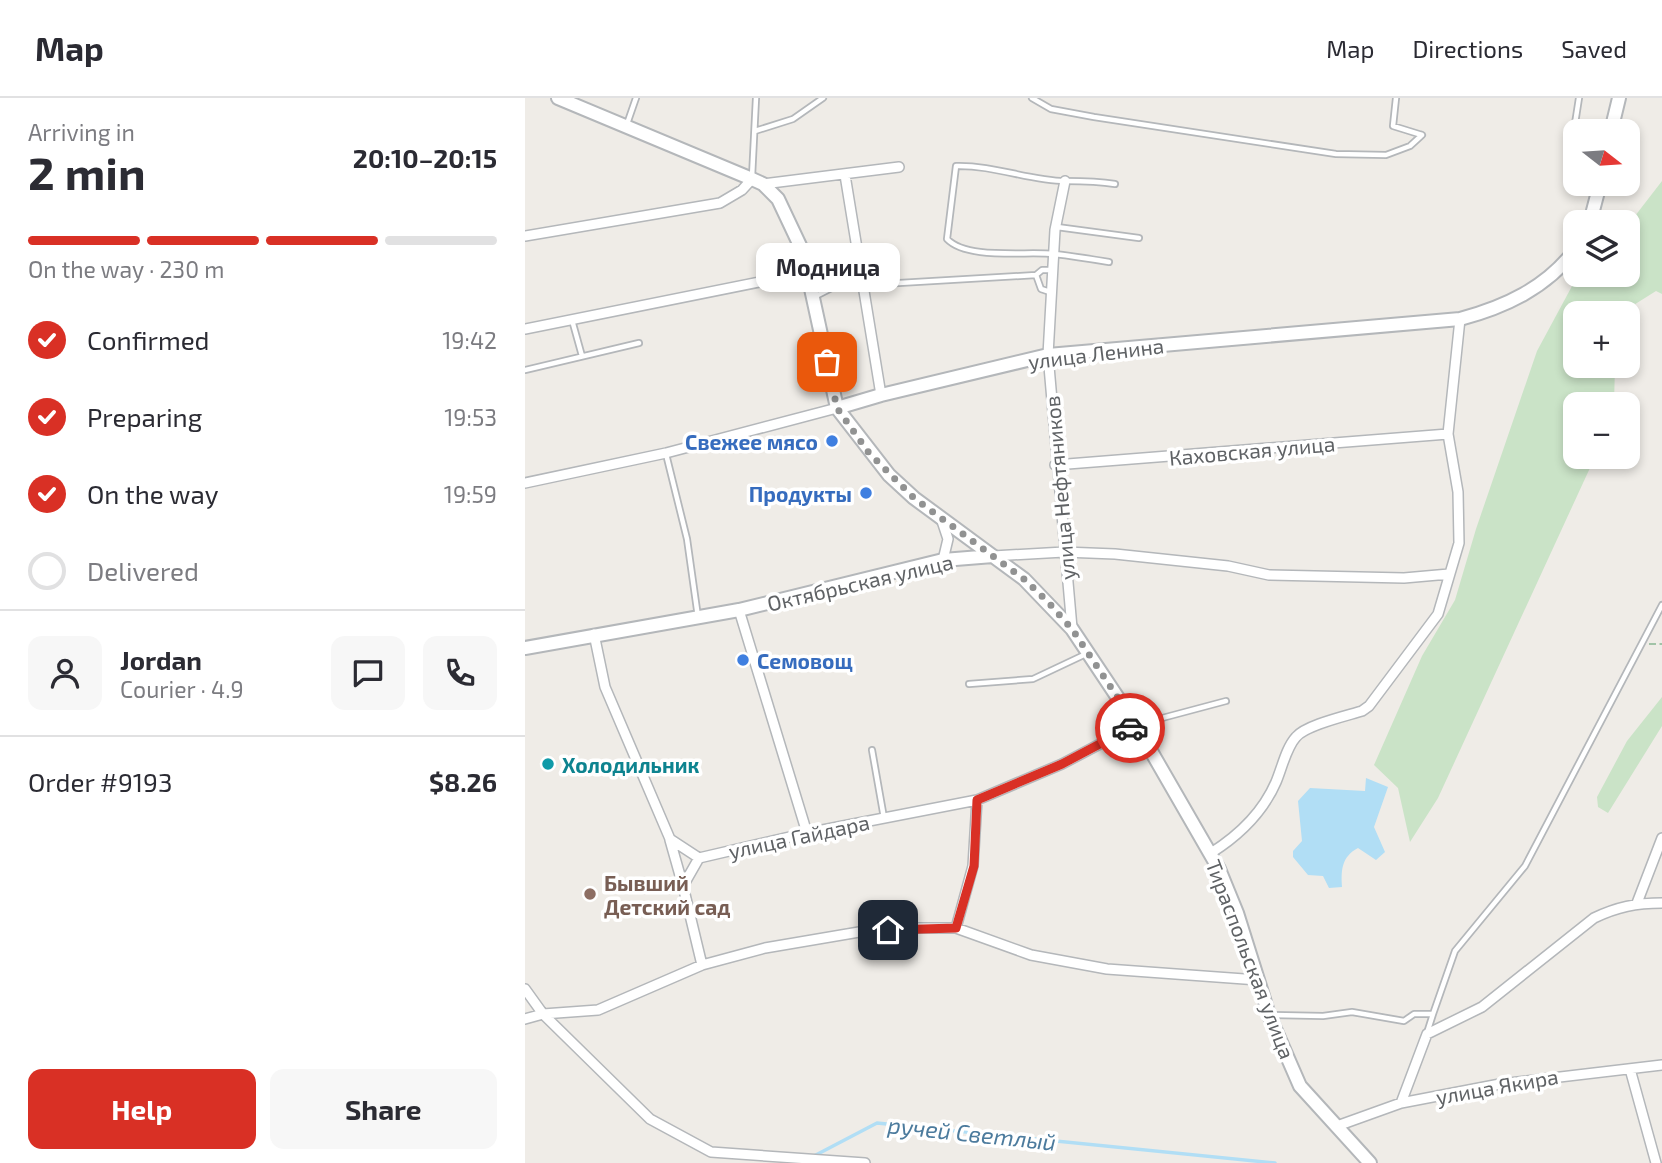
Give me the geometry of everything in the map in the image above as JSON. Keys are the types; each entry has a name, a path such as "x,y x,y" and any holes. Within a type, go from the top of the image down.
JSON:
{"street":[{"name":"Тираспольская улица","path":"558,98 757,181 778,199 788,216 809,272 837,408 889,475 1024,579 1072,629 1136,725 1211,853 1237,913 1269,1015 1300,1086 1370,1163"},
{"path":"1614,119 1619,98"},
{"path":"525,236 720,203 757,181 845,175 899,167"},
{"path":"845,175 881,395"},
{"name":"улица Нефтяников","path":"1065,181 1053,254 1048,355 1055,465 1072,629"},
{"name":"улица Ленина","path":"525,483 666,453 881,395 1048,355 1460,319 1520,298 1555,273 1563,264"},
{"path":"525,329 809,272"},
{"path":"1211,853 1237,835 1259,809 1275,785 1295,738 1308,729 1362,711 1369,706 1438,614 1459,542 1458,505 1448,434 1460,319"},
{"name":"Каховская улица","path":"1055,465 1448,434"},
{"path":"939,516 949,539 943,560"},
{"name":"Октябрьская улица","path":"525,648 594,634 698,619 943,560 1064,552 1153,558 1269,575 1403,578 1449,573"},
{"path":"739,610 807,833"},
{"path":"594,634 605,687 670,839 702,965"},
{"name":"улица Гайдара","path":"670,839 699,858 807,833 977,800 1062,764 1136,725"},
{"path":"956,928 974,866 977,800"},
{"path":"1637,903 1662,838"},
{"path":"683,886 699,858"},
{"path":"1401,1103 1427,1034 1482,1007 1594,918 1615,908 1637,903 1662,903"},
{"path":"525,1019 543,1014 598,1010 702,965 765,948 865,931 956,928 1031,955 1107,970 1258,980"},
{"path":"525,989 543,1014 650,1119 711,1152 865,1163"},
{"name":"улица Якира","path":"1337,1126 1401,1103 1500,1084 1662,1065"},
{"path":"1630,1069 1656,1163"}],"lane":[{"path":"626,127 636,98"},
{"path":"757,98 757,181"},
{"path":"755,131 793,119 823,98"},
{"path":"1032,98 1051,109 1094,117 1336,154 1386,155 1410,146 1422,135 1393,126 1396,98"},
{"path":"1576,119 1579,98"},
{"path":"1109,262 1053,254 982,252 953,245 947,239 956,166 978,165 1065,181 1080,179 1115,184"},
{"path":"1056,226 1139,238"},
{"path":"864,285 1036,275 1042,270 1052,270"},
{"path":"814,297 862,272"},
{"path":"1036,275 1041,289 1050,292"},
{"path":"572,320 582,356"},
{"path":"525,370 639,343"},
{"path":"666,453 687,539 698,619"},
{"path":"1427,1034 1455,951 1525,866 1662,605"},
{"path":"969,684 1033,680 1087,653"},
{"path":"1136,725 1226,701"},
{"path":"872,750 884,818"},
{"path":"1269,1015 1322,1016 1352,1012 1404,1021 1414,1014 1433,1014"}],"path":[{"path":"1641,645 1662,643"}],"green space":[{"path":"1662,181 1662,294 1656,291 1640,301 1564,301 1572,287 1640,287 1640,210"},
{"path":"1563,303 1563,378 1615,378 1614,392 1563,392 1563,469 1589,469 1438,798 1410,842 1398,788 1374,765 1422,656 1455,600 1476,529 1537,351"},
{"path":"1662,697 1662,726 1608,813 1598,807 1597,797 1627,741"}],"water":[{"path":"1366,778 1388,787 1374,827 1385,852 1376,860 1358,848 1345,860 1342,887 1329,888 1323,876 1308,875 1293,857 1293,851 1302,841 1298,801 1310,788 1365,791"}],"waterway":[{"name":"ручей Светлый","path":"812,1157 877,1123 1275,1163"}],"way so far":[{"path":"827,362 837,408 869,453 914,498 1024,579 1048,602 1072,629 1136,725 1130,728"}],"place":[{"name":"Модница","path":"827,362"},
{"name":"Свежее мясо","path":"832,441"},
{"name":"Продукты","path":"866,493"},
{"name":"Семовощ","path":"743,660"},
{"name":"Холодильник","path":"548,764"},
{"name":"Бывший Детский сад","path":"590,894"}],"route":[{"path":"888,930 956,928 974,866 977,800 1062,764 1130,728"}]}
